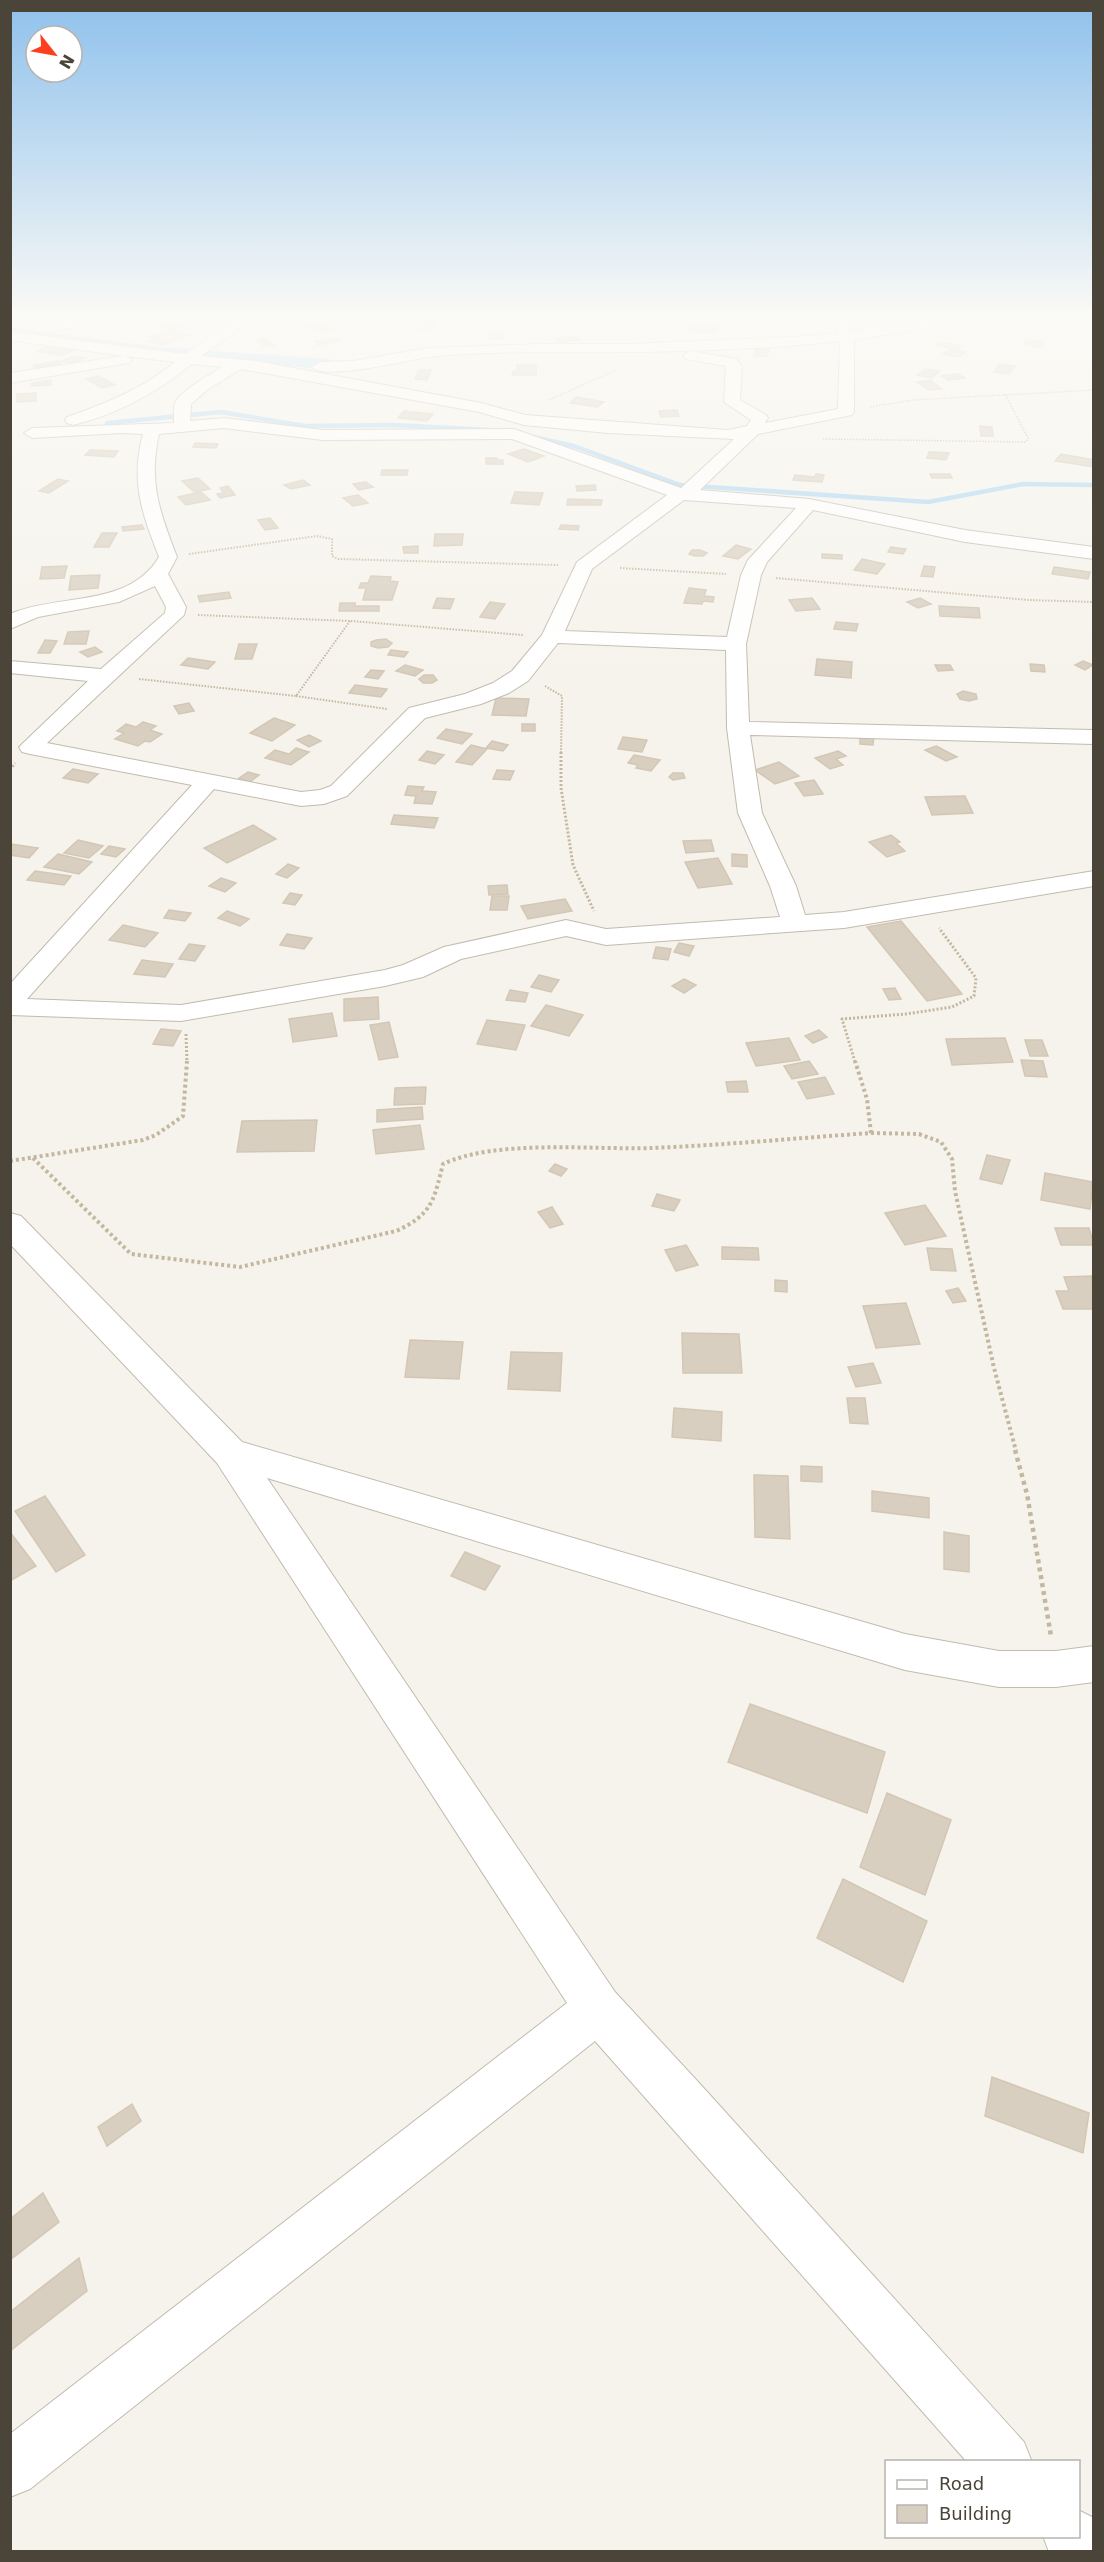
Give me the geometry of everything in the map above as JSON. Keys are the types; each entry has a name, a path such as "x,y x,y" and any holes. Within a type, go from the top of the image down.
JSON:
{"street":[{"path":"10,438 25,435"},
{"path":"20,753 174,615 176,607 146,498 144,482 151,435"},
{"path":"543,435 683,494 809,504 965,536 1094,553"},
{"path":"701,435 731,435"},
{"path":"20,753 209,781 301,799 324,797 339,791 417,713 473,699 501,688 520,676 552,637 584,566 683,494 752,435"},
{"path":"795,922 783,886 750,813 738,728 736,644 750,575 758,560 809,504"},
{"path":"16,613 84,604 129,592 146,584 163,565"},
{"path":"552,637 736,644"},
{"path":"10,667 106,676"},
{"path":"738,728 1094,737"},
{"path":"10,1000 209,781"},
{"path":"10,1007 181,1013 413,972 453,953 566,928 606,937 844,920 1094,878"},
{"path":"10,1224 230,1453 598,2009 684,2102 1002,2460"},
{"path":"230,1453 905,1652 999,1669 1056,1669 1094,1664"},
{"path":"10,2469 598,2009"},
{"path":"1073,2538 1084,2552"}],"path":[{"path":"764,435 795,439 1026,442 1028,438 1026,435"},
{"path":"163,565 317,536 332,539 332,556 338,559 584,566 750,575 1029,600 1094,602"},
{"path":"174,615 351,621 552,637"},
{"path":"296,696 351,621"},
{"path":"106,676 296,696 417,713"},
{"path":"520,676 556,691 562,696 561,788 573,866 606,937"},
{"path":"872,1133 867,1099 842,1018 906,1014 952,1008 974,996 976,978 922,906"},
{"path":"10,1161 143,1140 177,1122 183,1116 188,1052 181,1013"},
{"path":"33,1158 131,1254 240,1267 396,1232 416,1224 431,1210 443,1164 456,1158 498,1150 652,1148 872,1133 919,1134 941,1142 952,1158 956,1191 994,1368 1028,1494 1056,1669"}],"building":[{"path":"195,443 218,444 216,448 193,447"},
{"path":"524,449 544,456 528,462 508,454"},
{"path":"90,450 118,451 114,457 85,455"},
{"path":"929,452 949,453 946,460 927,458"},
{"path":"1061,454 1094,460 1094,467 1055,461"},
{"path":"486,458 503,460 503,464 486,464"},
{"path":"382,470 408,470 407,475 381,475"},
{"path":"816,474 824,475 822,482 793,480 795,475 815,477"},
{"path":"930,474 950,474 952,478 932,478"},
{"path":"198,478 210,489 194,492 182,481"},
{"path":"58,479 68,481 49,493 39,491"},
{"path":"303,480 310,485 291,489 284,485"},
{"path":"366,482 373,487 359,490 353,484"},
{"path":"595,485 596,490 577,491 576,486"},
{"path":"228,486 235,495 220,498 217,494 224,493 220,488"},
{"path":"201,492 210,500 186,505 178,497"},
{"path":"515,492 543,493 539,505 511,503"},
{"path":"358,495 368,503 353,506 343,498"},
{"path":"568,499 602,500 601,505 567,505"},
{"path":"270,518 278,528 265,530 258,520"},
{"path":"142,525 144,529 123,531 122,527"},
{"path":"561,525 579,526 578,530 559,529"},
{"path":"102,533 117,533 109,547 94,547"},
{"path":"435,534 463,534 462,545 434,546"},
{"path":"736,545 751,549 738,559 723,556"},
{"path":"418,546 418,553 404,553 403,547"},
{"path":"891,547 906,549 903,554 888,552"},
{"path":"692,550 707,553 703,556 695,556 689,554"},
{"path":"822,554 842,555 842,559 822,558"},
{"path":"862,559 885,564 877,574 854,570"},
{"path":"67,566 64,578 40,579 42,567"},
{"path":"924,566 935,567 933,577 921,576"},
{"path":"1054,567 1090,572 1088,579 1052,574"},
{"path":"100,575 98,588 69,590 71,576"},
{"path":"371,576 391,577 390,581 398,582 392,600 363,600 366,588 359,588 361,583 368,583"},
{"path":"689,588 706,590 704,596 714,597 713,602 684,603"},
{"path":"229,592 231,598 200,602 198,596"},
{"path":"437,598 454,599 450,609 433,608"},
{"path":"812,598 820,609 796,611 789,600"},
{"path":"920,598 931,604 918,608 907,602"},
{"path":"490,602 505,604 495,619 480,617"},
{"path":"340,603 355,603 355,606 379,606 379,611 339,611"},
{"path":"939,606 979,608 980,618 940,616"},
{"path":"836,622 858,624 856,631 834,629"},
{"path":"89,631 86,644 64,644 68,632"},
{"path":"386,639 392,643 388,647 371,646 371,642"},
{"path":"45,640 57,641 50,653 38,653"},
{"path":"239,644 257,644 252,659 235,659"},
{"path":"95,647 102,652 88,657 80,652"},
{"path":"391,650 408,652 404,657 388,655"},
{"path":"188,658 215,662 208,669 181,665"},
{"path":"817,659 852,662 851,678 815,675"},
{"path":"1083,661 1093,665 1085,670 1075,665"},
{"path":"1030,664 1044,665 1045,672 1031,671"},
{"path":"405,665 423,670 415,676 396,671"},
{"path":"935,665 950,665 953,670 938,671"},
{"path":"371,670 384,671 378,679 365,677"},
{"path":"424,675 433,675 437,680 432,683 423,683 419,679"},
{"path":"355,685 387,689 381,697 349,693"},
{"path":"963,691 976,694 977,699 969,701 960,699 957,694"},
{"path":"496,698 529,699 526,716 492,715"},
{"path":"189,703 194,711 179,714 174,706"},
{"path":"274,718 295,725 272,741 250,733"},
{"path":"143,722 156,726 150,730 162,734 138,746 115,739 124,733 117,731 126,724 136,727"},
{"path":"522,724 535,724 535,731 522,731"},
{"path":"446,729 472,734 462,744 437,738"},
{"path":"860,734 874,735 873,745 860,744"},
{"path":"309,735 321,741 309,747 297,740"},
{"path":"623,737 647,740 642,752 618,749"},
{"path":"492,741 508,745 503,751 486,748"},
{"path":"471,745 487,749 472,765 456,762"},
{"path":"936,746 957,757 946,761 925,750"},
{"path":"296,748 309,752 291,765 265,758 275,750 289,754"},
{"path":"427,751 444,755 435,764 419,760"},
{"path":"838,751 846,756 836,759 843,765 830,769 815,758"},
{"path":"634,755 660,760 651,771 636,768 638,765 628,763"},
{"path":"779,762 799,776 775,784 755,770"},
{"path":"73,769 98,774 88,783 63,778"},
{"path":"497,770 514,771 510,780 493,779"},
{"path":"248,772 259,775 250,782 239,778"},
{"path":"673,773 683,773 685,778 673,780 669,777"},
{"path":"814,780 823,794 804,796 795,783"},
{"path":"408,786 424,787 422,791 436,792 432,804 414,803 416,796 405,795"},
{"path":"965,796 973,813 932,815 925,797"},
{"path":"394,815 438,818 434,828 391,824"},
{"path":"253,825 276,839 227,863 204,848"},
{"path":"891,835 900,842 896,843 905,851 887,857 869,842"},
{"path":"78,840 103,846 89,858 64,853"},
{"path":"711,840 714,851 686,853 683,841"},
{"path":"10,844 38,848 29,858 10,855"},
{"path":"109,846 125,849 116,857 101,854"},
{"path":"58,854 92,862 79,874 44,867"},
{"path":"732,854 747,855 747,867 732,866"},
{"path":"718,858 732,884 698,888 685,862"},
{"path":"288,864 299,868 287,878 276,874"},
{"path":"35,871 71,876 64,885 27,880"},
{"path":"221,878 236,883 225,892 209,886"},
{"path":"507,885 508,894 489,895 488,886"},
{"path":"290,893 302,895 295,905 283,903"},
{"path":"492,896 509,896 507,910 490,910"},
{"path":"565,899 572,911 528,919 521,906"},
{"path":"169,910 191,913 185,921 164,918"},
{"path":"227,911 249,919 240,926 218,918"},
{"path":"901,921 962,994 927,1001 867,927"},
{"path":"123,925 158,933 145,947 109,940"},
{"path":"287,934 312,938 304,949 280,945"},
{"path":"679,943 694,946 689,956 674,952"},
{"path":"189,944 205,946 195,961 179,959"},
{"path":"656,947 671,949 668,960 653,958"},
{"path":"142,960 173,964 165,977 134,974"},
{"path":"539,975 559,980 551,992 531,987"},
{"path":"684,979 696,985 684,993 672,986"},
{"path":"895,988 901,999 889,1000 883,989"},
{"path":"510,990 528,993 525,1002 506,1000"},
{"path":"378,997 379,1019 344,1021 344,999"},
{"path":"546,1005 583,1015 569,1036 531,1026"},
{"path":"332,1013 337,1036 293,1042 289,1019"},
{"path":"487,1020 525,1025 516,1050 477,1044"},
{"path":"389,1022 398,1057 379,1060 370,1025"},
{"path":"161,1029 181,1031 173,1046 153,1044"},
{"path":"819,1030 827,1037 813,1043 805,1036"},
{"path":"789,1038 800,1060 756,1066 746,1043"},
{"path":"1005,1038 1013,1062 952,1065 946,1039"},
{"path":"1025,1040 1042,1040 1048,1056 1030,1056"},
{"path":"1021,1060 1043,1061 1047,1077 1025,1076"},
{"path":"809,1061 818,1074 792,1079 784,1066"},
{"path":"825,1077 834,1094 807,1099 798,1082"},
{"path":"746,1081 748,1092 728,1092 726,1082"},
{"path":"426,1087 425,1104 394,1105 395,1088"},
{"path":"422,1107 423,1119 377,1122 377,1110"},
{"path":"317,1120 314,1151 237,1152 242,1121"},
{"path":"420,1125 424,1149 376,1154 373,1130"},
{"path":"987,1155 1010,1160 1002,1184 980,1179"},
{"path":"555,1164 567,1169 561,1176 549,1171"},
{"path":"1045,1173 1093,1182 1090,1209 1041,1200"},
{"path":"657,1194 680,1200 674,1211 652,1206"},
{"path":"925,1205 946,1236 905,1245 885,1213"},
{"path":"552,1207 563,1224 550,1228 538,1212"},
{"path":"1055,1228 1089,1228 1094,1245 1061,1245"},
{"path":"686,1245 698,1265 676,1271 665,1250"},
{"path":"722,1247 758,1248 759,1260 722,1259"},
{"path":"927,1248 952,1249 956,1271 931,1270"},
{"path":"1092,1276 1094,1309 1063,1309 1056,1291 1069,1291 1064,1277"},
{"path":"775,1280 787,1281 787,1292 775,1291"},
{"path":"958,1288 966,1301 953,1303 946,1291"},
{"path":"906,1303 920,1344 876,1348 863,1306"},
{"path":"682,1333 739,1334 742,1373 683,1373"},
{"path":"410,1340 463,1342 459,1379 405,1377"},
{"path":"511,1352 562,1353 560,1391 508,1389"},
{"path":"873,1363 881,1383 856,1387 848,1367"},
{"path":"847,1398 865,1398 868,1424 850,1423"},
{"path":"674,1408 722,1412 721,1441 672,1437"},
{"path":"801,1466 822,1467 822,1482 801,1481"},
{"path":"754,1475 788,1476 790,1539 755,1537"},
{"path":"872,1491 929,1498 929,1518 872,1511"},
{"path":"45,1496 85,1555 56,1572 15,1511"},
{"path":"10,1532 36,1566 10,1581"},
{"path":"944,1532 969,1536 969,1572 944,1569"},
{"path":"465,1552 500,1566 485,1590 451,1576"},
{"path":"750,1704 885,1752 867,1813 728,1762"},
{"path":"887,1793 951,1820 925,1895 860,1867"},
{"path":"843,1879 927,1921 903,1982 817,1938"},
{"path":"992,2077 1089,2113 1083,2153 985,2116"},
{"path":"132,2104 141,2121 107,2146 98,2127"},
{"path":"43,2193 59,2222 10,2260 10,2219"},
{"path":"79,2258 87,2291 10,2351 10,2312"}],"waterway":[{"path":"533,437 574,446 680,485 928,502 1023,484 1094,485"}]}
